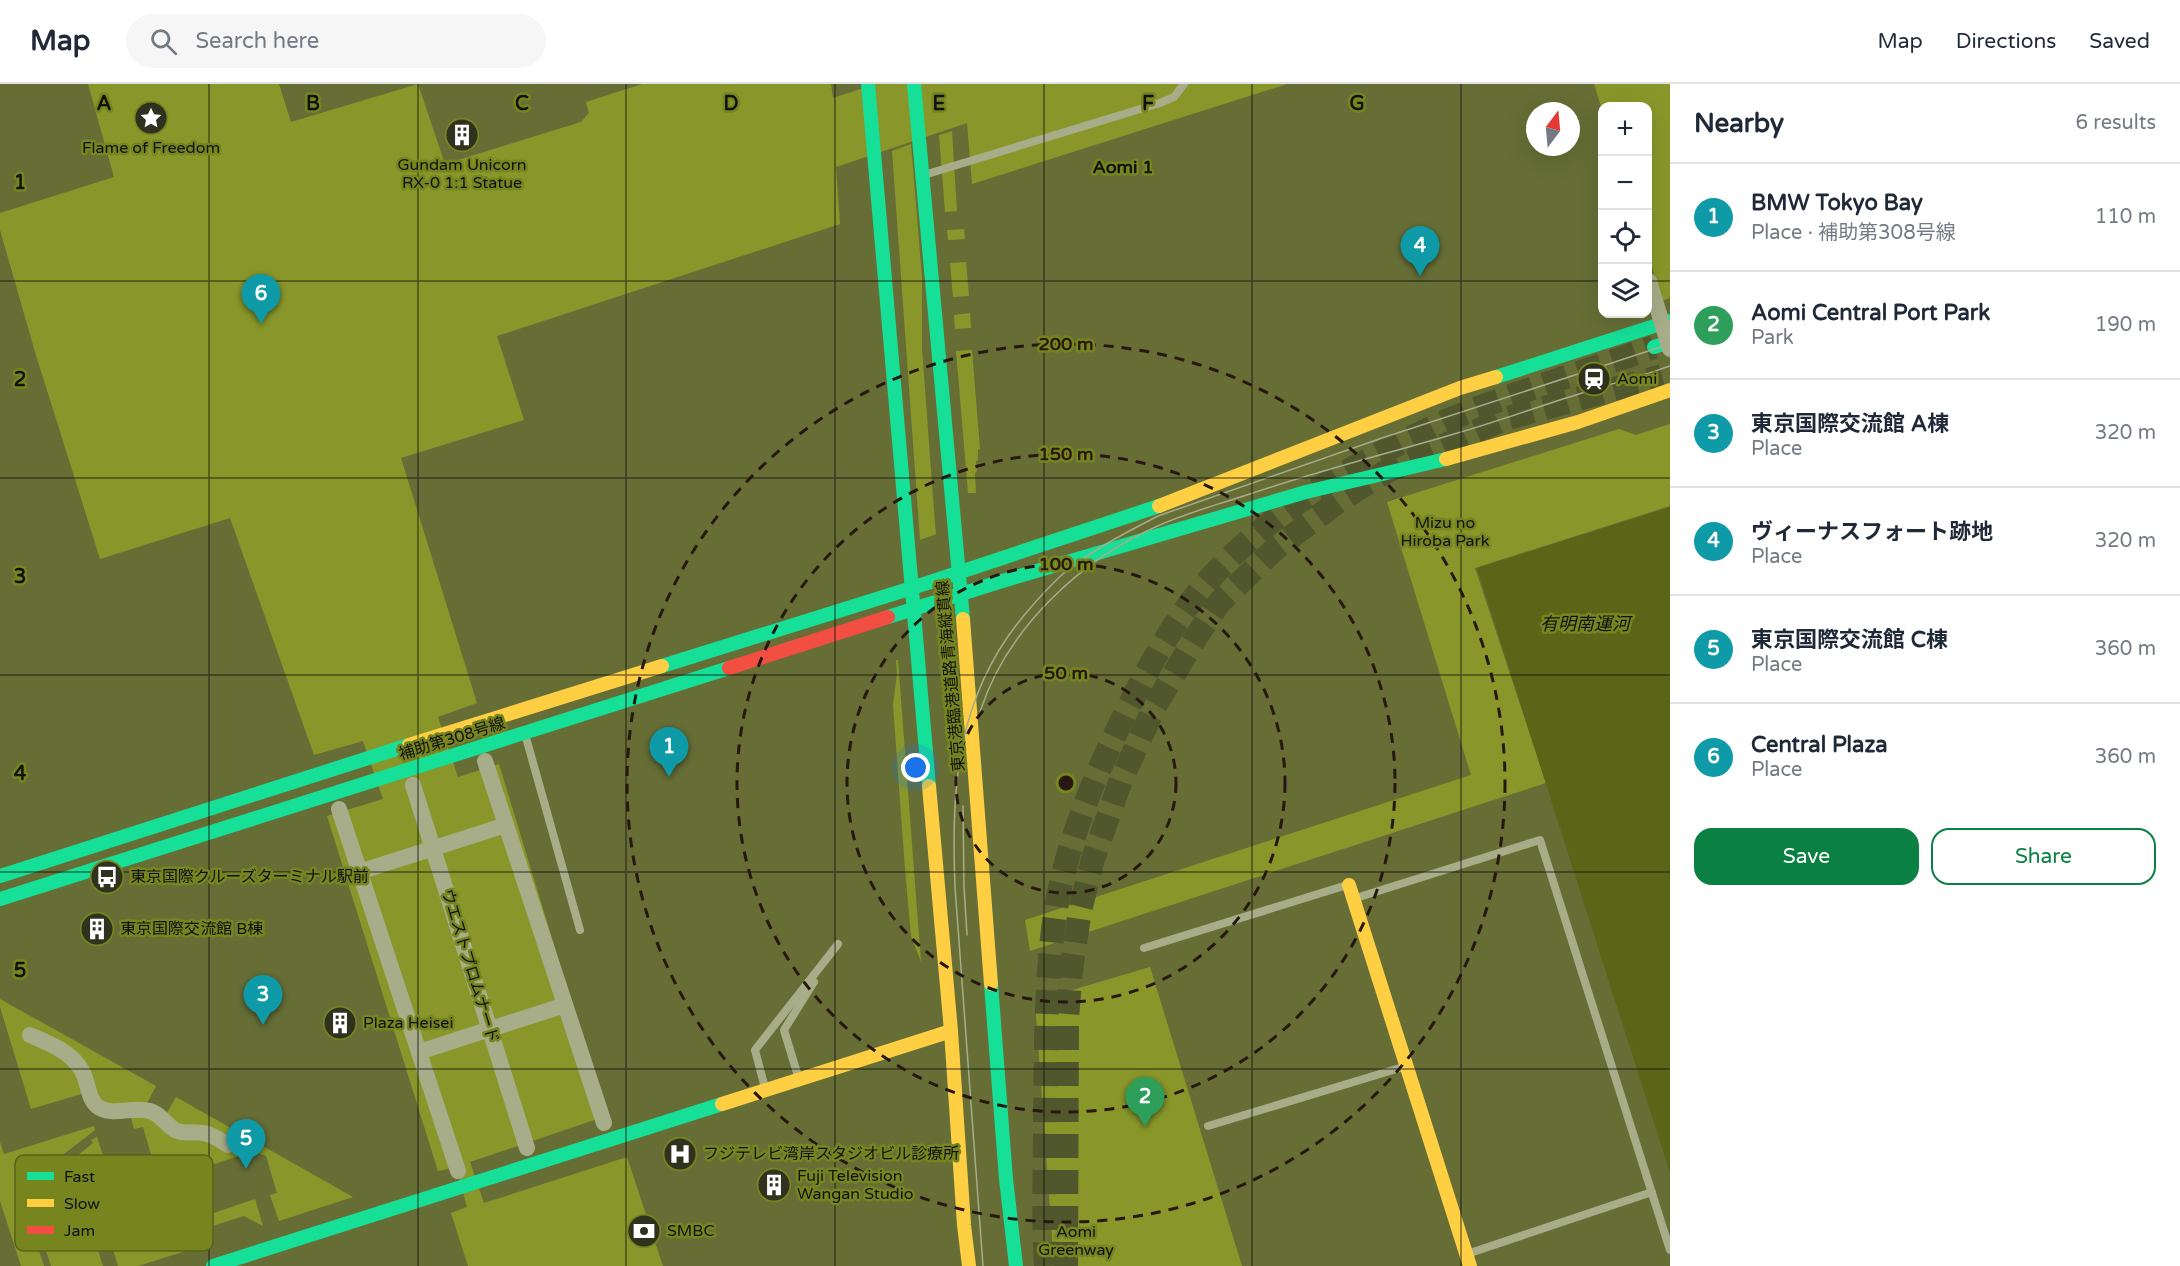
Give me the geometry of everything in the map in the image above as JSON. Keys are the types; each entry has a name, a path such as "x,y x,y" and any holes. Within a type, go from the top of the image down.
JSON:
{"street":[{"name":"東京港臨港道路青海縦貫線","path":"868,84 951,1031 963,1213 969,1266"},
{"name":"東京港臨港道路青海縦貫線","path":"914,84 961,594 1006,1179 1016,1266"},
{"path":"1652,300 1660,351"},
{"name":"補助第308号線","path":"0,876 328,770 912,588 1178,500 1460,388 1670,321"},
{"path":"1660,351 1670,342"},
{"name":"補助第308号線","path":"0,899 961,594 1306,492 1427,464 1578,422 1670,390"},
{"path":"485,762 604,1123"},
{"name":"ウエストプロムナード","path":"413,785 526,1148"},
{"path":"339,809 458,1171"},
{"path":"360,872 506,825"},
{"path":"1349,885 1468,1260"},
{"path":"419,1052 565,1005"},
{"path":"213,1266 951,1031"},
{"path":"30,1035 60,1049 74,1060 82,1071 93,1102 102,1109 149,1111 161,1117 175,1130 187,1134 206,1134 228,1144"}],"lane":[{"path":"922,176 1160,103 1174,97 1183,89 1184,84"},
{"path":"525,733 580,930"},
{"path":"1354,898 1540,840 1670,1250"},
{"path":"1144,948 1349,885"},
{"path":"765,1090 755,1050 838,944 784,1030 799,1079"},
{"path":"1208,1126 1406,1066"},
{"path":"1468,1260 1652,1192"}],"green space":[{"path":"88,84 279,84 291,122 418,84 445,164 581,122 589,113 586,102 642,84 831,84 833,98 876,84 1287,84 972,184 967,123 836,167 840,224 497,336 524,420 401,458 477,703 438,717 458,777 499,764 606,1116 470,1162 484,1203 627,1157 663,1266 468,1266 451,1213 467,1207 456,1167 438,1171 327,816 383,799 363,741 314,755 230,518 100,559 35,352 0,230 0,213 114,177"},
{"path":"1594,84 1670,84 1670,298 1662,301 1652,267 1652,102 1600,102"},
{"path":"952,131 957,211 945,212 939,135"},
{"path":"911,144 922,277 922,348 936,534 920,540 892,151"},
{"path":"964,229 965,239 948,240 947,230"},
{"path":"966,262 969,296 953,297 950,263"},
{"path":"970,313 971,328 955,329 954,315"},
{"path":"972,350 980,449 976,461 976,493 968,493 956,351"},
{"name":"Mizu no Hiroba Park","path":"1670,424 1670,506 1475,568 1546,783 1030,951 1025,920 1471,775 1387,502 1619,429 1636,435"},
{"path":"896,660 898,660 921,962 911,936 905,869 893,705 897,674"},
{"name":"Aomi Greenway","path":"1150,967 1242,1266 1054,1266 1035,1001"},
{"path":"0,999 156,1086 145,1107 108,1108 70,1060 85,1093 31,1109 0,1007"},
{"path":"176,1097 353,1197 279,1221 270,1195 277,1193 266,1156 235,1143 191,1130 165,1116"},
{"path":"141,1113 202,1135 239,1156 213,1164 213,1155 151,1155 143,1127 134,1129 130,1114"},
{"path":"94,1126 95,1130 63,1155 15,1155 15,1247 0,1201 0,1142 4,1154"},
{"path":"97,1137 103,1155 78,1155 93,1143 91,1140"},
{"path":"255,1199 263,1226 244,1216 213,1226 213,1213"},
{"path":"16,1251 39,1251 44,1266 21,1266"},
{"path":"46,1251 98,1251 103,1266 51,1266"},
{"path":"113,1251 186,1251 138,1266 118,1266"}],"water":[{"name":"有明南運河","path":"1670,507 1670,1173 1477,568"}],"tunnel":[{"path":"1046,1266 1044,1195 1047,1015 1052,935 1061,882 1084,806 1105,757 1143,679 1180,618 1201,589 1244,544 1294,505 1343,474 1469,411 1654,347"},
{"path":"1066,1266 1067,1018 1080,910 1093,859 1121,780 1155,706 1196,637 1219,603 1275,549 1340,500 1389,470 1504,419 1662,376"}],"tram line":[{"path":"983,1266 955,887 955,813 963,742 972,708 985,676 1003,644 1049,587 1064,573 1097,549 1158,516 1382,438 1670,344"},
{"path":"980,712 992,681 1008,652 1028,625 1075,577 1131,539 1171,520 1205,508 1470,429 1670,366"},
{"path":"963,806 967,935"}],"traffic: fast":[{"path":"868,84 929,786"},
{"path":"914,84 963,619"},
{"path":"1496,377 1670,321"},
{"path":"1654,347 1670,342"},
{"path":"888,617 1306,492 1446,459"},
{"path":"662,666 912,588 1159,506"},
{"path":"0,899 729,668"},
{"path":"0,876 409,745"},
{"path":"991,984 1006,1179 1016,1266"},
{"path":"213,1266 722,1104"}],"traffic: slow":[{"path":"1159,506 1460,388 1496,377"},
{"path":"1446,459 1578,422 1670,390"},
{"path":"963,619 991,984"},
{"path":"409,745 662,666"},
{"path":"929,786 969,1266"},
{"path":"1349,885 1470,1266"},
{"path":"722,1104 951,1031"}],"traffic: jam":[{"path":"729,668 888,617"}],"place":[{"name":"Flame of Freedom","path":"151,118"},
{"name":"Gundam Unicorn RX-0 1:1 Statue","path":"462,135"},
{"name":"ヴィーナスフォート跡地","path":"1420,276"},
{"name":"Central Plaza","path":"261,324"},
{"name":"Aomi","path":"1594,379"},
{"name":"BMW Tokyo Bay","path":"669,777"},
{"name":"東京国際クルーズターミナル駅前","path":"107,877"},
{"name":"東京国際交流館 B棟","path":"97,929"},
{"name":"Plaza Heisei","path":"340,1023"},
{"name":"東京国際交流館 A棟","path":"263,1025"},
{"name":"Aomi Central Port Park","path":"1145,1127"},
{"name":"フジテレビ湾岸スタジオビル診療所","path":"680,1154"},
{"name":"東京国際交流館 C棟","path":"246,1169"},
{"name":"Fuji Television Wangan Studio","path":"774,1185"},
{"name":"SMBC","path":"644,1231"}],"district":[{"name":"Aomi 1","path":"1123,167"}]}
